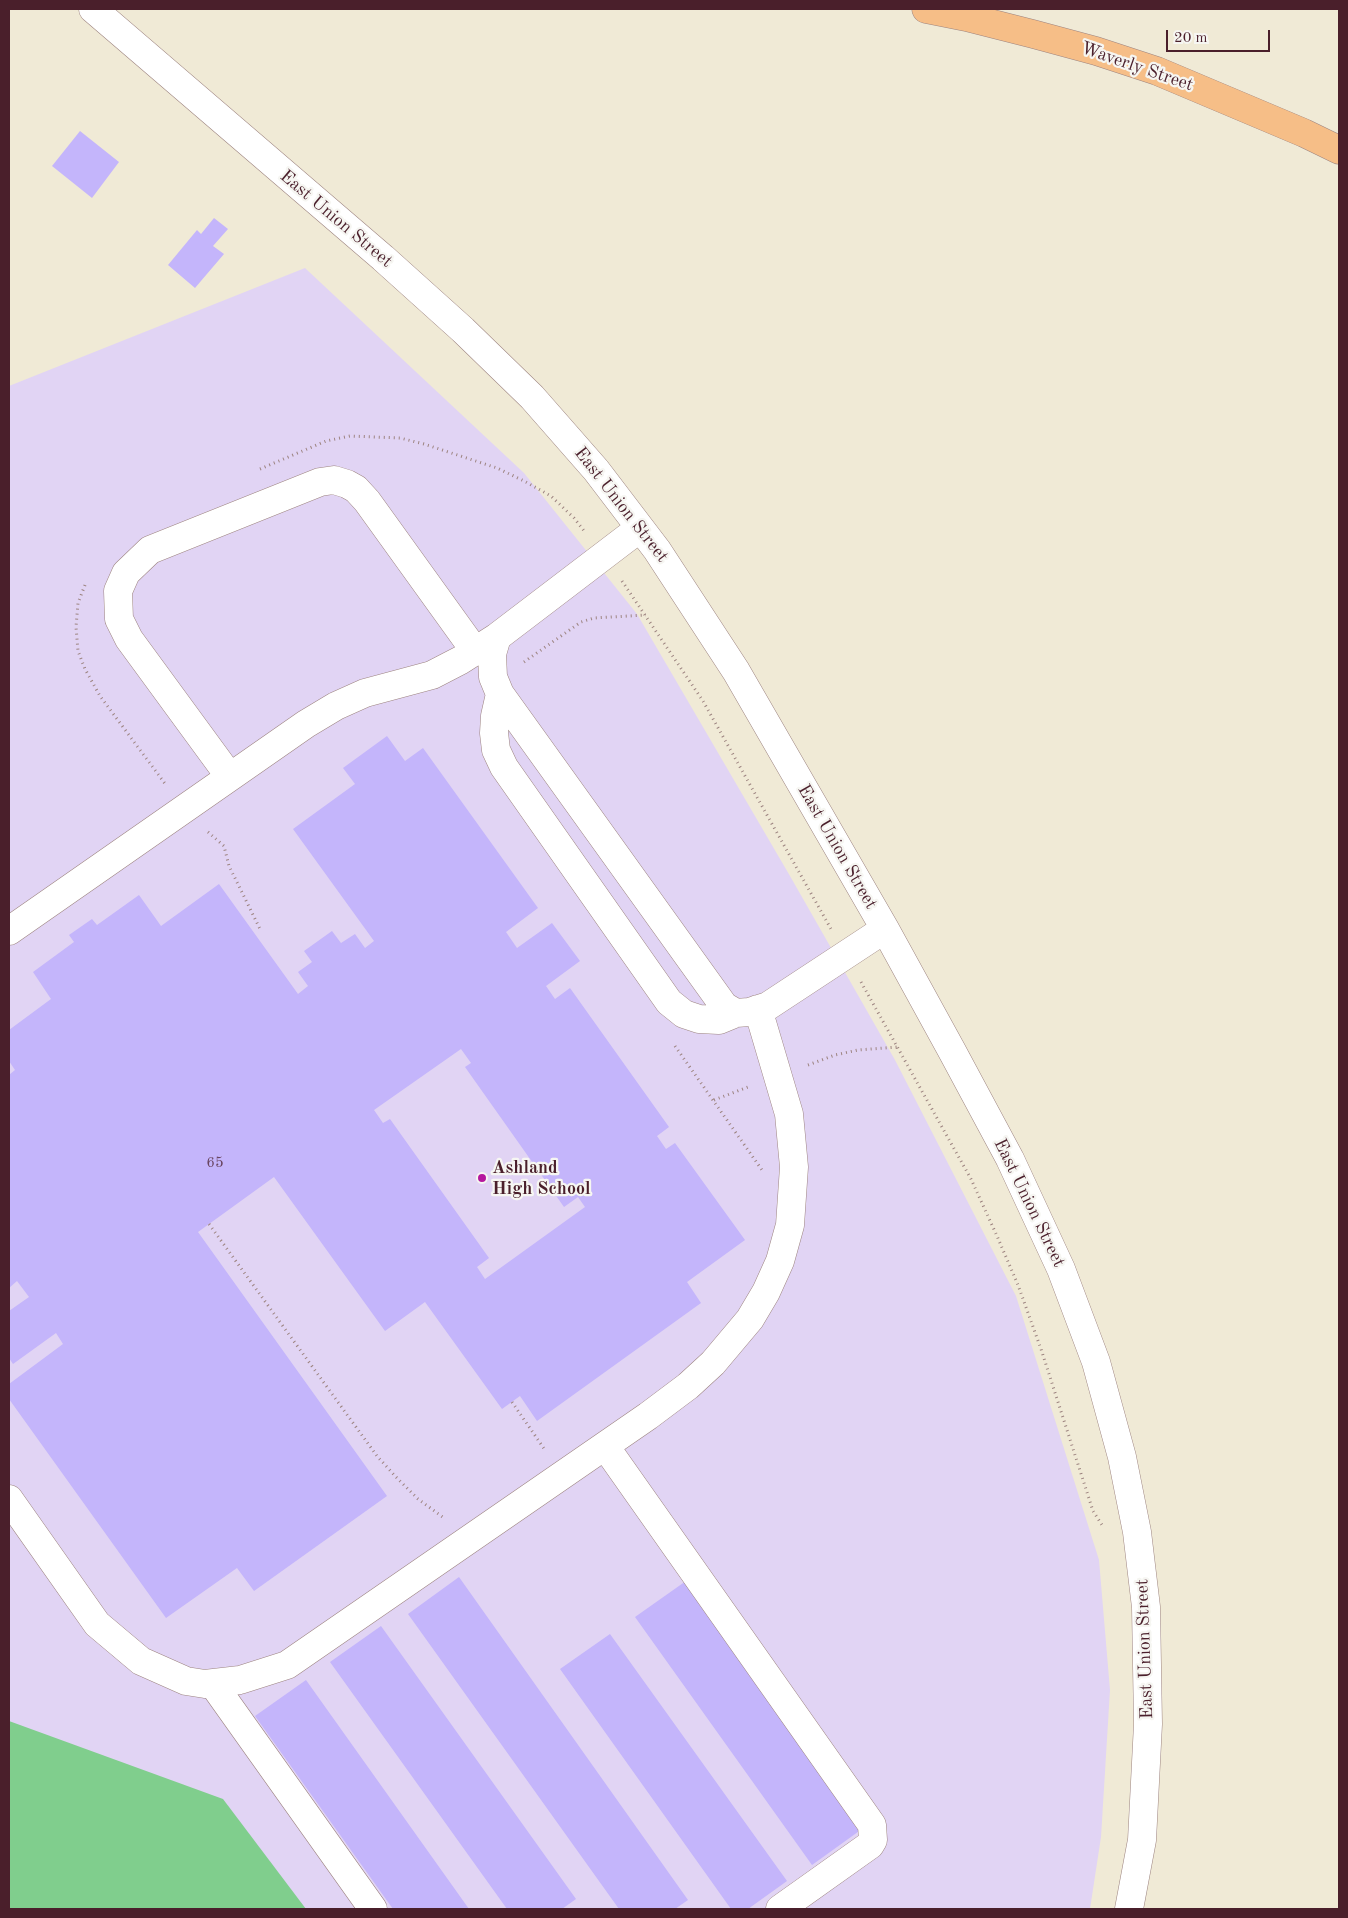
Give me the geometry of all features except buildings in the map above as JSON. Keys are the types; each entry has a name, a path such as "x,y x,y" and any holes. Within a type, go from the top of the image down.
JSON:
{"main road":[{"name":"Waverly Street","path":"926,9 966,16 1096,51 1158,71 1304,133 1339,150"}],"street":[{"name":"East Union Street","path":"93,9 383,258 463,330 532,397 596,470 658,550 736,671 885,929 952,1050 1010,1159 1061,1269 1096,1362 1122,1457 1137,1532 1146,1607 1148,1724 1142,1840 1129,1909"},
{"path":"230,777 129,639 119,619 118,591 126,573 150,550 320,482 334,480 347,484 356,489 486,644 492,654 493,677 500,694 713,992 724,1006 747,1011"},
{"path":"9,932 306,724 336,706 364,693 432,675 486,644 640,528"},
{"path":"500,694 495,716 494,733 496,750 504,767 669,1002 684,1014 699,1019 719,1020 768,1006 885,929"},
{"path":"9,1499 97,1624 141,1661 186,1680 204,1684 240,1680 287,1665 664,1404 713,1363 750,1319 766,1292 780,1261 790,1225 794,1167 787,1106 747,1011"},
{"path":"605,1446 872,1825 873,1840 870,1845 780,1909"},
{"path":"213,1684 373,1909"}],"path":[{"path":"209,1224 377,1456 418,1499 471,1538"},
{"path":"512,1402 562,1475"}],"shaded area":[{"name":"Ashland High School","path":"305,268 524,473 637,614 895,1060 1016,1296 1099,1560 1110,1690 1101,1837 1090,1909 9,1909 9,386"}],"green space":[{"path":"9,1721 223,1799 306,1909 9,1909"}],"place":[{"name":"Ashland High School","path":"482,1178"}]}
